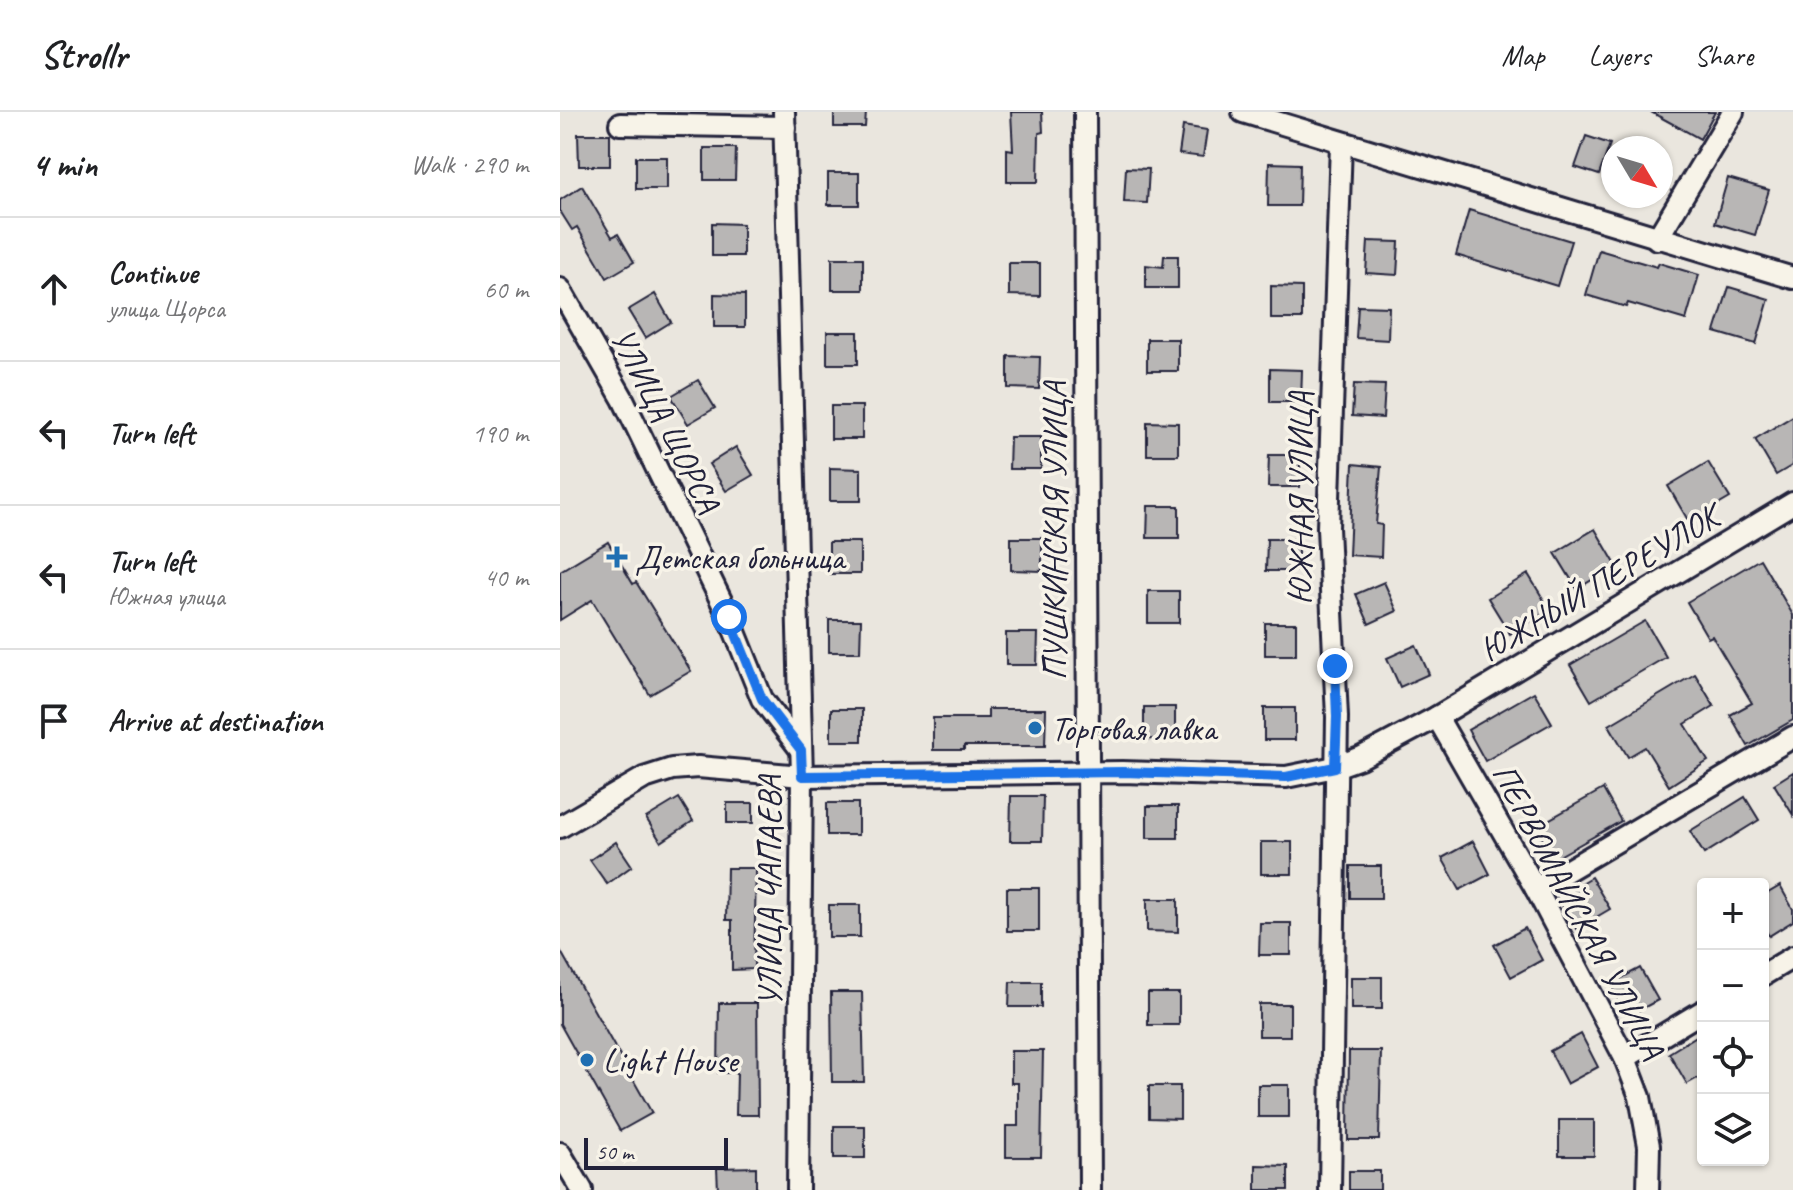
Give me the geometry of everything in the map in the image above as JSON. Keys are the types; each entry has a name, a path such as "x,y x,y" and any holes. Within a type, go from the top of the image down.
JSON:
{"street":[{"name":"ПУШКИНСКАЯ УЛИЦА","path":"1085,112 1090,1190"},
{"path":"1243,112 1793,278"},
{"path":"1657,239 1733,112"},
{"path":"620,124 784,120"},
{"name":"УЛИЦА ЧАПАЕВА","path":"784,120 802,776 798,1190"},
{"name":"ЮЖНАЯ УЛИЦА","path":"1330,1190 1337,717 1328,528 1341,143"},
{"name":"УЛИЦА ЩОРСА","path":"560,289 623,399 729,617 762,699 801,750"},
{"name":"ЮЖНЫЙ ПЕРЕУЛОК","path":"560,827 644,778 672,769 698,767 802,776 1087,773 1286,777 1335,767 1360,758 1437,717 1793,503"},
{"name":"ПЕРВОМАЙСКАЯ УЛИЦА","path":"1437,717 1536,889 1625,1058 1640,1097 1649,1146 1648,1190"},
{"path":"1536,889 1793,737"},
{"path":"1769,971 1793,957"},
{"path":"1625,1058 1697,1015"},
{"path":"560,1153 582,1190"}],"building":[{"path":"834,112 866,112 865,127 834,127"},
{"path":"1011,112 1042,112 1038,182 1007,182 1007,149 1013,150"},
{"path":"1651,112 1715,112 1700,139"},
{"path":"1183,126 1207,130 1203,157 1179,154"},
{"path":"578,134 610,134 610,166 579,166"},
{"path":"1586,136 1601,141 1599,175 1575,167"},
{"path":"704,148 736,148 735,180 704,180"},
{"path":"636,157 667,157 667,189 636,189"},
{"path":"1269,163 1300,164 1299,206 1268,206"},
{"path":"1126,168 1149,169 1147,203 1124,202"},
{"path":"828,173 859,173 859,205 828,205"},
{"path":"1728,178 1769,190 1755,235 1715,223"},
{"path":"582,186 612,237 618,234 634,262 607,278 577,227 572,230 560,211 560,200"},
{"path":"1469,210 1571,241 1557,286 1456,255"},
{"path":"712,223 743,224 743,256 712,256"},
{"path":"1368,241 1399,242 1397,275 1366,273"},
{"path":"1599,250 1657,267 1659,263 1699,275 1686,320 1628,303 1626,307 1586,295"},
{"path":"1164,256 1178,256 1178,288 1146,288 1146,265 1163,267"},
{"path":"832,258 863,258 863,290 832,290"},
{"path":"1009,263 1040,263 1040,296 1009,295"},
{"path":"1271,286 1302,287 1302,319 1271,319"},
{"path":"1729,287 1769,299 1756,344 1715,332"},
{"path":"655,294 671,322 645,338 628,310"},
{"path":"714,294 745,295 745,327 714,327"},
{"path":"1358,306 1389,307 1388,340 1356,338"},
{"path":"827,332 858,332 858,364 827,364"},
{"path":"1147,339 1178,339 1178,371 1147,371"},
{"path":"1008,356 1040,357 1039,389 1008,388"},
{"path":"1270,369 1302,370 1301,402 1270,402"},
{"path":"698,380 715,408 688,424 671,396"},
{"path":"1354,384 1385,385 1383,418 1352,416"},
{"path":"831,406 862,406 862,439 831,439"},
{"path":"1793,416 1793,465 1776,475 1755,439"},
{"path":"1147,422 1178,423 1178,455 1147,455"},
{"path":"1010,437 1041,437 1041,469 1009,469"},
{"path":"736,447 753,475 726,491 709,464"},
{"path":"1269,455 1300,455 1300,487 1268,487"},
{"path":"1708,462 1730,498 1689,522 1668,486"},
{"path":"1353,464 1381,467 1376,524 1382,525 1381,557 1349,555"},
{"path":"830,468 861,469 861,501 830,501"},
{"path":"1148,506 1179,506 1179,538 1147,538"},
{"path":"1595,529 1616,565 1577,589 1555,553"},
{"path":"1011,538 1042,538 1042,571 1011,570"},
{"path":"1267,539 1298,539 1298,571 1266,571"},
{"path":"608,542 691,671 650,695 592,600 560,620 560,571"},
{"path":"829,542 860,542 860,574 829,574"},
{"path":"1760,559 1793,615 1793,720 1748,746 1730,715 1752,703 1712,636 1708,638 1687,602"},
{"path":"1528,574 1550,610 1510,634 1488,598"},
{"path":"1384,582 1397,611 1369,624 1356,594"},
{"path":"1148,591 1179,591 1179,623 1148,623"},
{"path":"829,620 861,620 860,652 829,652"},
{"path":"1645,621 1666,657 1591,701 1570,665"},
{"path":"1265,623 1296,623 1296,655 1265,655"},
{"path":"1006,633 1038,633 1037,665 1006,665"},
{"path":"1416,645 1429,674 1400,687 1387,658"},
{"path":"1695,674 1714,706 1685,724 1708,761 1669,786 1645,747 1628,757 1609,725"},
{"path":"1534,692 1552,723 1485,761 1468,730"},
{"path":"1144,707 1175,707 1175,740 1144,739"},
{"path":"1264,708 1295,708 1295,740 1264,740"},
{"path":"831,709 862,709 862,741 831,741"},
{"path":"988,709 1046,709 1045,746 964,746 964,750 933,750 933,718 988,718"},
{"path":"1793,772 1793,815 1774,784"},
{"path":"1603,789 1621,821 1554,859 1536,827"},
{"path":"1011,796 1043,796 1042,841 1010,841"},
{"path":"1745,797 1759,820 1704,854 1690,831"},
{"path":"679,798 693,821 661,842 646,818"},
{"path":"727,803 753,803 753,823 727,823"},
{"path":"827,803 858,803 858,835 827,835"},
{"path":"1147,806 1178,806 1178,838 1147,838"},
{"path":"1473,841 1490,874 1460,890 1442,858"},
{"path":"616,842 632,866 607,884 590,860"},
{"path":"1261,842 1292,842 1292,874 1261,874"},
{"path":"1350,866 1381,866 1381,898 1350,898"},
{"path":"727,868 756,868 754,969 732,970 732,920 726,920"},
{"path":"1591,877 1610,909 1576,929 1557,897"},
{"path":"1780,886 1793,909 1793,921 1769,936 1769,892"},
{"path":"1007,888 1039,888 1039,931 1007,931"},
{"path":"1147,899 1178,899 1178,932 1147,931"},
{"path":"829,905 860,905 860,937 829,937"},
{"path":"1260,923 1291,923 1291,955 1259,955"},
{"path":"1525,928 1542,960 1511,977 1494,945"},
{"path":"560,950 652,1113 620,1131 560,1024"},
{"path":"1640,968 1658,1000 1627,1017 1610,984"},
{"path":"1351,977 1382,977 1382,1009 1351,1009"},
{"path":"1010,982 1041,982 1041,1007 1009,1007"},
{"path":"831,992 862,992 864,1082 832,1082"},
{"path":"1148,993 1179,993 1179,1025 1148,1025"},
{"path":"719,1003 757,1003 758,1115 736,1115 737,1073 718,1073"},
{"path":"1259,1004 1290,1004 1290,1036 1259,1036"},
{"path":"1581,1034 1598,1067 1567,1084 1550,1051"},
{"path":"1697,1036 1697,1078 1687,1084 1669,1053"},
{"path":"1011,1051 1043,1051 1041,1157 1006,1157 1006,1126 1018,1126 1018,1083 1011,1083"},
{"path":"1349,1051 1381,1051 1379,1140 1348,1140"},
{"path":"1258,1085 1289,1085 1289,1117 1258,1117"},
{"path":"1149,1086 1180,1086 1180,1119 1149,1118"},
{"path":"1559,1120 1594,1120 1594,1156 1559,1156"},
{"path":"834,1126 865,1126 865,1158 834,1158"},
{"path":"1256,1165 1288,1166 1288,1190 1256,1190"},
{"path":"756,1167 756,1190 718,1190 717,1168"},
{"path":"1349,1171 1380,1171 1380,1190 1349,1190"}],"place":[{"name":"Детская больница","path":"617,557"},
{"name":"Торговая лавка","path":"1035,728"},
{"name":"Light House","path":"587,1060"}],"route":[{"path":"729,617 762,699 801,750 802,776 1122,772 1286,777 1308,774 1335,767 1335,666"}]}
